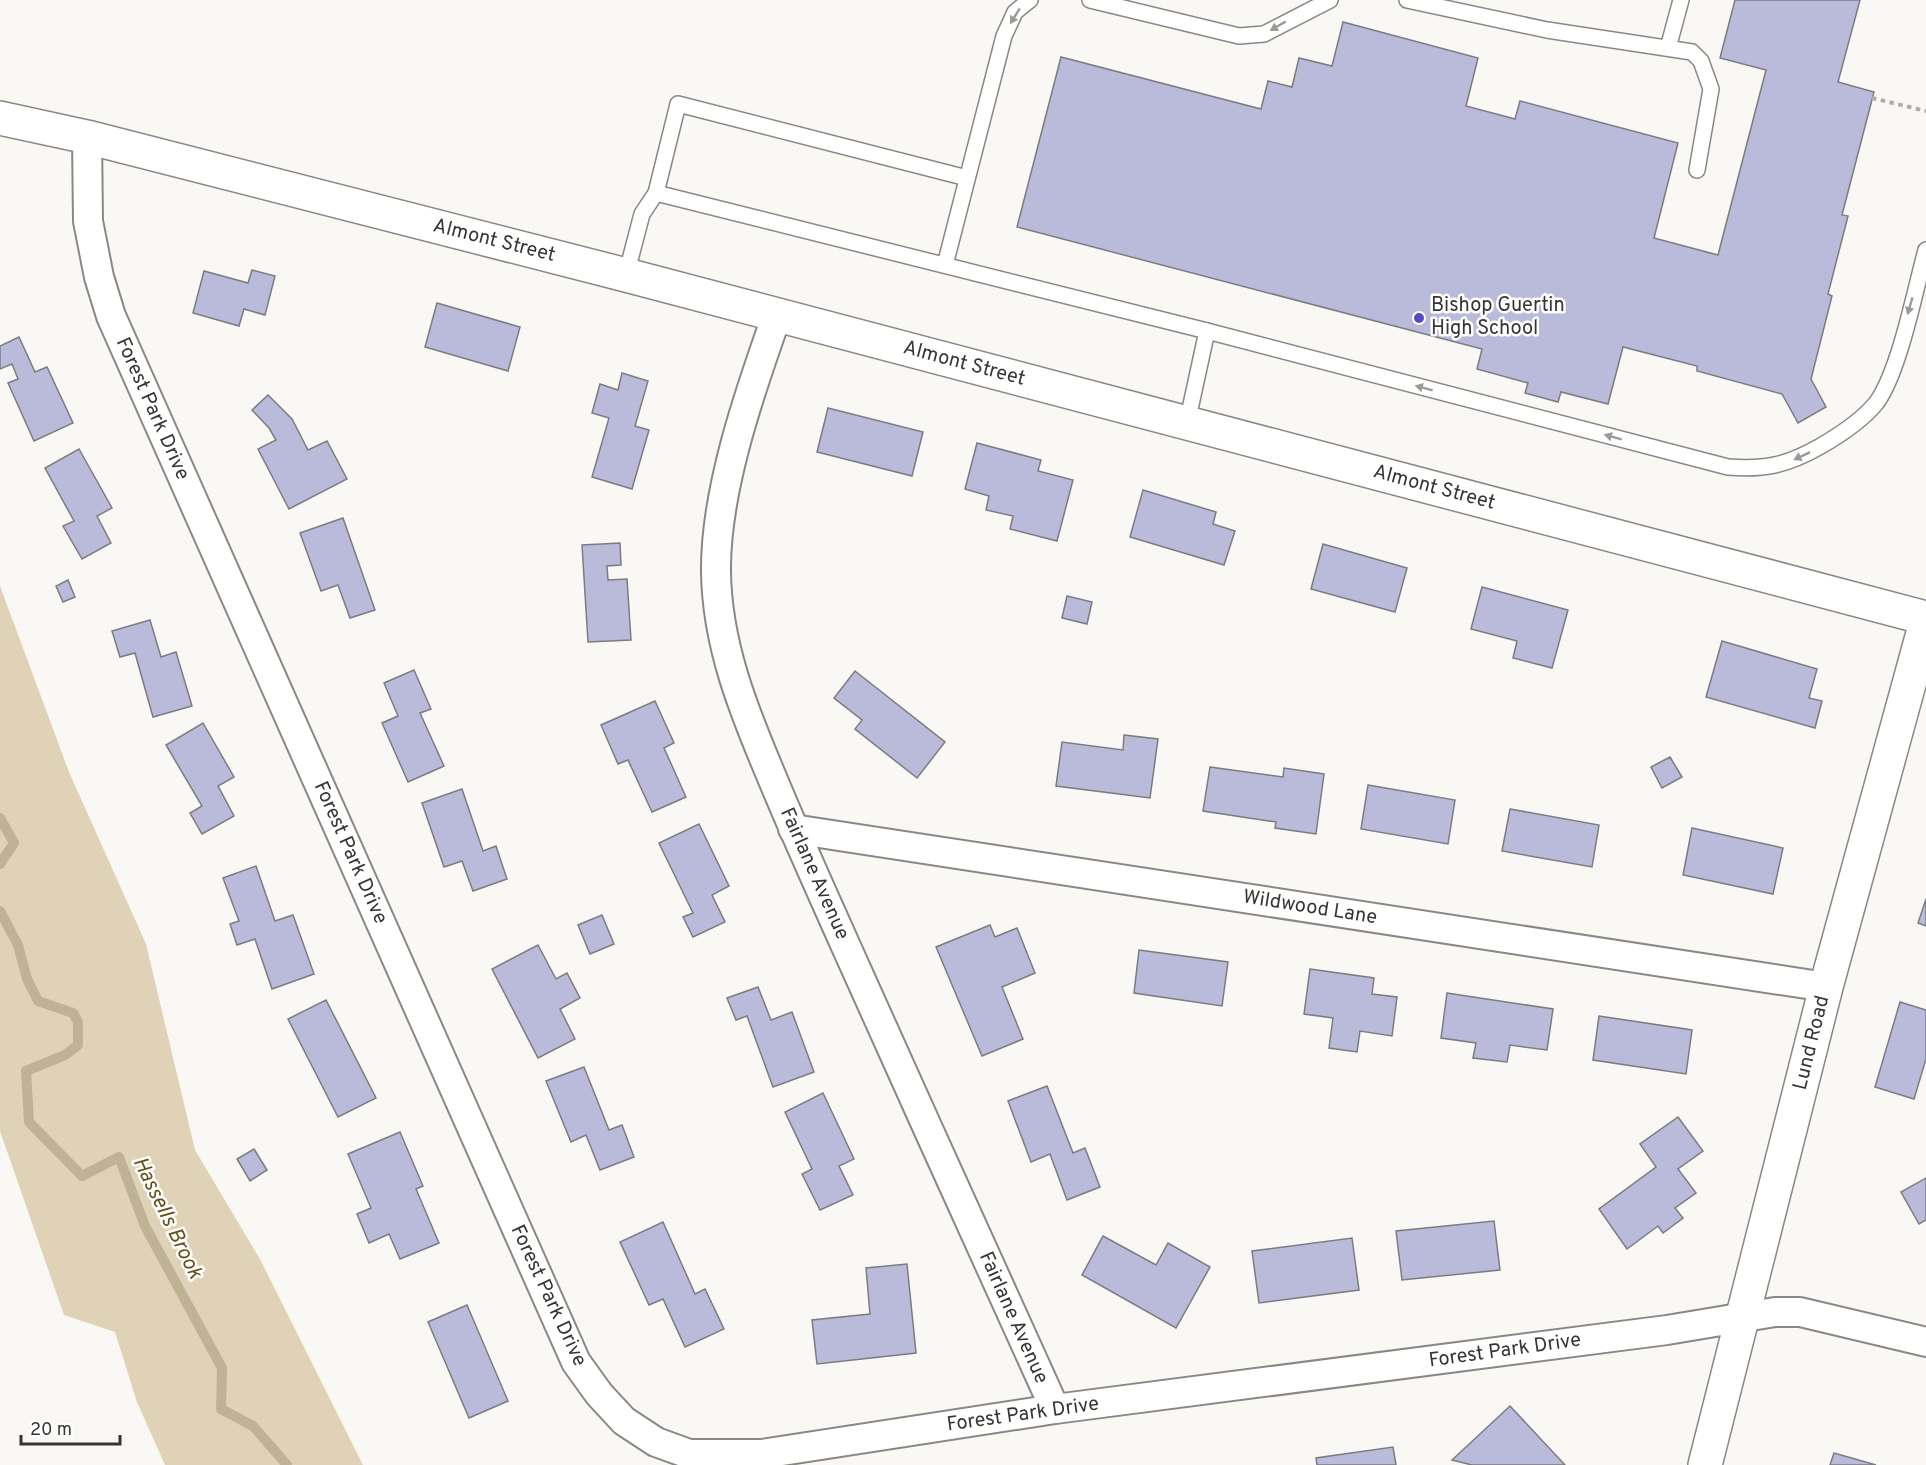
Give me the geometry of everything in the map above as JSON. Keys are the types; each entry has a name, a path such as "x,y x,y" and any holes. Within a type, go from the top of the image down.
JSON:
{"street":[{"name":"Almont Street","path":"0,118 87,136 626,275 1926,620"},
{"name":"Forest Park Drive","path":"87,136 88,221 99,277 111,316 571,1352 598,1395 624,1421 648,1437 689,1454 762,1454 1054,1409 1667,1330 1743,1316 1800,1312 1926,1342"},
{"name":"Fairlane Avenue","path":"777,315 749,392 719,519 716,571 719,618 729,667 741,703 794,829 1054,1409"},
{"name":"Lund Road","path":"1705,1465 1826,987 1926,620"},
{"name":"Wildwood Lane","path":"794,829 1826,987"}],"lane":[{"path":"945,265 1004,36 1015,12 1030,0"},
{"path":"1090,0 1239,36 1264,34 1330,0"},
{"path":"1407,0 1547,30 1692,52 1701,61 1711,89 1696,170"},
{"path":"1668,48 1681,0"},
{"path":"626,275 642,214 656,194 678,104 967,178"},
{"path":"656,194 945,265 1728,467 1755,470 1784,464 1807,454 1839,435 1877,401 1892,371 1926,250"},
{"path":"1187,423 1206,332"}],"path":[{"path":"1872,98 1926,111"}],"shaded area":[{"path":"0,586 69,772 146,944 195,1150 261,1261 363,1465 165,1465 137,1402 115,1332 64,1315 0,1131"}],"building":[{"path":"1735,0 1860,0 1838,82 1874,92 1842,215 1848,216 1828,294 1832,296 1811,379 1826,407 1798,423 1782,394 1697,371 1697,366 1623,347 1608,404 1561,392 1558,402 1525,393 1528,383 1477,369 1482,349 1017,227 1061,57 1261,109 1268,81 1292,87 1299,58 1332,66 1343,22 1478,58 1466,106 1515,119 1520,101 1678,143 1654,238 1718,255 1766,70 1720,58"},
{"path":"252,270 275,276 265,315 244,309 239,326 193,313 204,271 248,283"},
{"path":"437,303 520,327 508,371 425,347"},
{"path":"19,337 35,372 47,367 73,423 34,441 8,383 18,379 12,364 0,369 0,346"},
{"path":"622,373 648,381 635,426 649,430 632,489 592,477 609,418 592,413 600,384 618,390"},
{"path":"268,395 292,419 308,450 327,441 347,479 289,509 258,449 276,440 269,428 252,410"},
{"path":"828,408 923,432 912,476 817,452"},
{"path":"977,443 1041,460 1038,471 1073,480 1057,541 1010,529 1013,516 986,510 989,496 965,489"},
{"path":"79,449 112,508 97,516 111,543 82,559 63,526 74,521 45,468"},
{"path":"1143,490 1216,512 1213,524 1235,531 1224,565 1130,537"},
{"path":"343,518 375,610 350,618 338,585 321,591 300,533"},
{"path":"620,543 621,565 607,566 608,580 627,579 631,640 588,642 582,545"},
{"path":"1323,544 1407,568 1395,612 1311,589"},
{"path":"68,580 75,597 63,602 56,586"},
{"path":"1482,587 1568,610 1552,668 1513,658 1517,641 1471,629"},
{"path":"1067,596 1092,602 1087,624 1062,618"},
{"path":"150,620 161,657 176,652 192,706 153,717 135,653 120,657 112,631"},
{"path":"1722,641 1817,669 1809,698 1822,701 1815,728 1706,697"},
{"path":"414,670 431,709 420,713 444,766 408,782 382,723 398,716 384,683"},
{"path":"855,671 945,742 917,778 855,729 862,720 834,698"},
{"path":"655,701 674,743 664,748 686,797 652,812 628,760 618,764 601,725"},
{"path":"203,723 234,777 218,786 234,816 202,834 190,813 202,806 166,745"},
{"path":"1124,735 1158,739 1150,798 1056,786 1062,742 1123,750"},
{"path":"1670,757 1682,777 1662,788 1651,767"},
{"path":"1210,767 1283,777 1284,768 1324,774 1316,834 1275,828 1276,822 1203,811"},
{"path":"1368,785 1455,800 1448,844 1361,829"},
{"path":"462,789 483,851 496,846 507,879 473,891 462,861 444,867 422,803"},
{"path":"1510,809 1599,825 1592,867 1502,851"},
{"path":"699,824 729,886 712,895 725,922 693,937 683,917 693,913 659,843"},
{"path":"1692,828 1783,848 1773,894 1683,875"},
{"path":"256,866 275,921 293,915 314,974 272,989 255,939 237,945 230,924 239,921 223,878"},
{"path":"1926,899 1926,926 1918,923"},
{"path":"602,915 614,944 590,954 578,925"},
{"path":"990,925 995,937 1017,928 1035,973 1002,987 1023,1039 982,1056 936,947"},
{"path":"538,945 556,979 567,973 580,998 560,1009 575,1039 538,1058 492,969"},
{"path":"1139,950 1228,962 1222,1006 1134,993"},
{"path":"1310,969 1374,978 1372,994 1397,997 1392,1036 1360,1031 1357,1052 1329,1048 1333,1018 1304,1014"},
{"path":"758,987 771,1020 792,1012 814,1072 773,1087 747,1016 736,1020 727,998"},
{"path":"1447,993 1553,1009 1547,1050 1510,1045 1507,1062 1473,1058 1476,1043 1441,1038"},
{"path":"326,1000 376,1098 338,1117 288,1019"},
{"path":"1900,1002 1926,1010 1926,1059 1914,1099 1875,1087"},
{"path":"1599,1016 1692,1030 1686,1074 1593,1060"},
{"path":"584,1067 609,1130 622,1125 634,1157 600,1170 586,1135 571,1142 546,1081"},
{"path":"1047,1086 1073,1153 1085,1148 1100,1187 1067,1200 1050,1154 1031,1162 1008,1101"},
{"path":"823,1093 854,1159 839,1166 853,1195 820,1210 802,1174 812,1169 785,1112"},
{"path":"1678,1117 1703,1151 1678,1169 1696,1193 1675,1208 1683,1218 1663,1233 1658,1226 1627,1249 1599,1209 1656,1167 1640,1144"},
{"path":"400,1132 423,1186 416,1189 439,1243 400,1259 389,1234 369,1243 357,1214 371,1208 348,1154"},
{"path":"254,1149 267,1170 250,1181 237,1159"},
{"path":"1926,1178 1926,1220 1919,1224 1901,1192"},
{"path":"1494,1221 1500,1270 1402,1280 1396,1231"},
{"path":"663,1222 695,1294 705,1289 724,1329 685,1347 663,1299 649,1305 620,1242"},
{"path":"1103,1236 1156,1265 1168,1243 1210,1267 1176,1328 1082,1275"},
{"path":"1352,1238 1359,1290 1259,1303 1252,1251"},
{"path":"907,1264 916,1353 817,1364 812,1320 870,1314 866,1268"},
{"path":"467,1305 508,1401 469,1418 428,1322"},
{"path":"1510,1406 1565,1465 1472,1465 1452,1460"},
{"path":"1393,1447 1396,1465 1317,1465 1316,1458"},
{"path":"1834,1453 1876,1465 1830,1465"}],"waterway":[{"name":"Hassells Brook","path":"0,818 14,843 0,864"},
{"name":"Hassells Brook","path":"0,911 18,945 27,979 38,1001 73,1013 78,1022 78,1045 65,1055 26,1071 29,1122 82,1176 119,1157 145,1226 222,1368 221,1409 253,1426 287,1465"}],"place":[{"name":"Bishop Guertin High School","path":"1419,318"}]}
